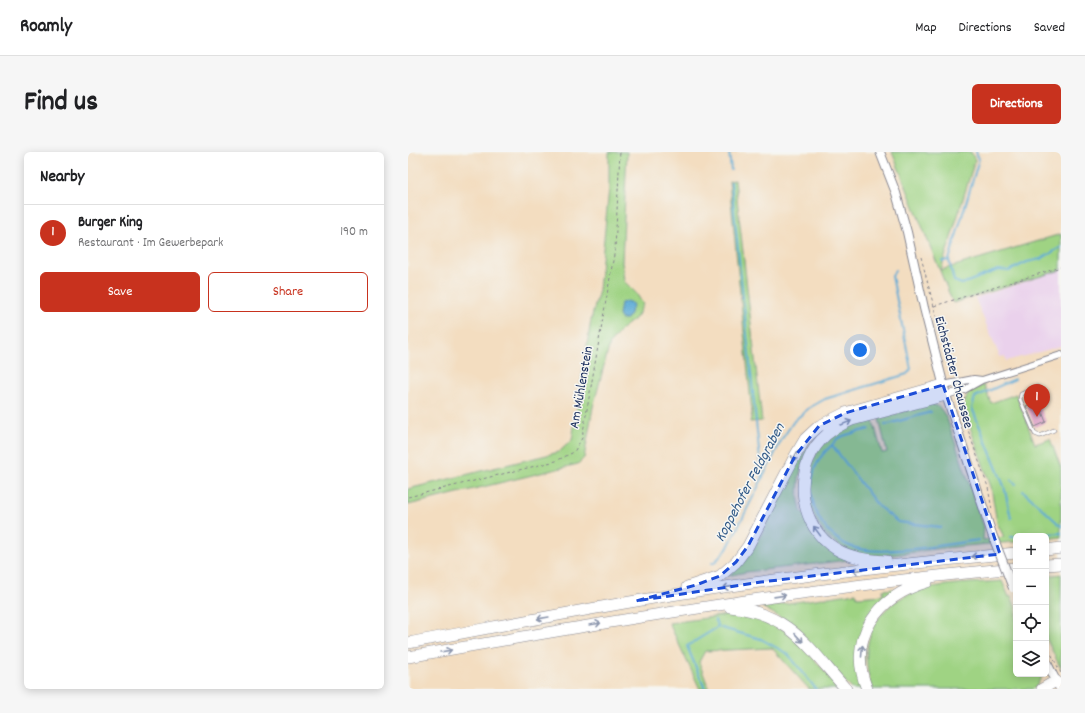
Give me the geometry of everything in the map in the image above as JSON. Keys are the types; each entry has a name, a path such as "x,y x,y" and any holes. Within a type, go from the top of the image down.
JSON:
{"highway":[{"path":"910,563 866,560 848,555 835,548 820,535 809,519 803,500 805,470 820,440 838,426 944,390"},
{"path":"636,601 702,583 720,576 736,562 748,546 805,439 819,426 845,413 944,390"},
{"path":"1049,550 1061,548"},
{"path":"408,643 636,601 761,582 910,563 1013,552"},
{"path":"1049,565 1061,564"},
{"path":"408,658 713,605 851,586 1013,568"},
{"path":"867,689 861,669 861,652 868,625 878,610 892,597 906,589 956,574"},
{"path":"713,605 751,609 764,613 784,623 798,636 846,689"},
{"path":"1042,689 1059,681"}],"main road":[{"name":"Eichstädter Chaussee","path":"880,152 896,193 907,232 944,390 992,534 1013,589"},
{"path":"1049,666 1059,681"}],"street":[{"path":"944,390 972,387 982,380 1061,355"},
{"path":"944,390 974,379 982,380"}],"lane":[{"path":"1037,387 1021,394 1020,399 1035,434 1040,436 1054,430"}],"path":[{"name":"Am Mühlenstein","path":"408,498 556,461 574,452 582,438 615,248 620,152"},
{"path":"934,306 1061,267"},
{"path":"965,396 962,405 962,412 988,487 994,516"},
{"path":"1049,653 1059,681"}],"highlighted area":[{"path":"943,385 1000,554 761,582 636,601 696,585 720,576 736,562 748,546 795,456 819,426 845,413"}],"shaded area":[{"path":"1061,270 1061,346 1006,361 1005,356 1000,357 975,298"}],"green space":[{"path":"609,152 627,152 622,262 624,281 636,293 643,304 637,317 622,329 610,343 593,407 584,458 578,464 408,505 408,489 559,452 572,440 591,320 599,290 609,188"},
{"path":"892,152 971,152 975,160 941,270 1061,234 1061,270 953,303"},
{"path":"735,180 762,421 750,422 752,413 729,181"},
{"path":"984,385 991,403 1016,394 1035,444 1050,439 1061,468 1061,537 1049,539 1049,533 1013,533 1013,542 945,548 881,556 860,554 850,551 834,542 822,530 814,516 809,500 808,484 811,468 817,452 828,438 838,431 855,424 873,420 882,453 887,452 879,419 928,404 935,405 940,408 947,419 984,527 983,540 1004,537 997,523 991,487 964,410 964,404 969,391"},
{"path":"814,441 804,458 799,477 798,497 801,511 848,560 746,572 727,576 739,567 753,549 792,472"},
{"path":"1061,574 1061,669 1049,644 1049,576"},
{"path":"1002,581 1009,597 1011,596 1013,601 1013,677 1041,677 1036,687 1032,689 872,689 868,673 868,642 873,628 880,616 891,605 904,596 920,590 950,585"},
{"path":"894,589 895,592 883,598 867,617 862,689 852,689 790,623 762,607 856,593 857,597 883,595 883,590"},
{"path":"736,614 763,618 781,628 808,653 840,689 809,689 772,648 705,651 699,662 709,689 700,689 669,623"}],"water":[{"path":"626,301 632,303 633,307 627,319 621,319 619,315 621,303"}],"building":[{"path":"1038,401 1046,422 1035,427 1026,406"}],"waterway":[{"path":"729,152 731,170"},
{"name":"Koppehofer Feldgraben","path":"943,261 949,260 979,159 976,152"},
{"path":"731,182 762,479"},
{"path":"949,260 954,281 962,284 998,270 1009,271 1027,262 1041,259 1061,247"},
{"name":"Koppehofer Feldgraben","path":"712,563 714,563 727,549 782,439 794,421 809,408 825,399 907,374 911,369 892,276 895,270"},
{"path":"1011,518 1004,486 972,408 975,397 1015,379"},
{"path":"885,425 931,412"},
{"path":"869,429 840,437 820,458 814,472 811,487 813,502 818,516 826,529 838,540 852,547 864,550 879,551 914,549 979,540"},
{"path":"832,445 878,506 898,522 940,527"},
{"path":"1011,480 1016,484"},
{"path":"1023,491 1061,526"},
{"path":"1049,534 1061,533"},
{"name":"Koppehofer Feldgraben","path":"715,620 718,627 761,639 788,654 816,689"},
{"path":"705,689 687,646 718,627"}],"place":[{"name":"Burger King","path":"1037,417"}]}
